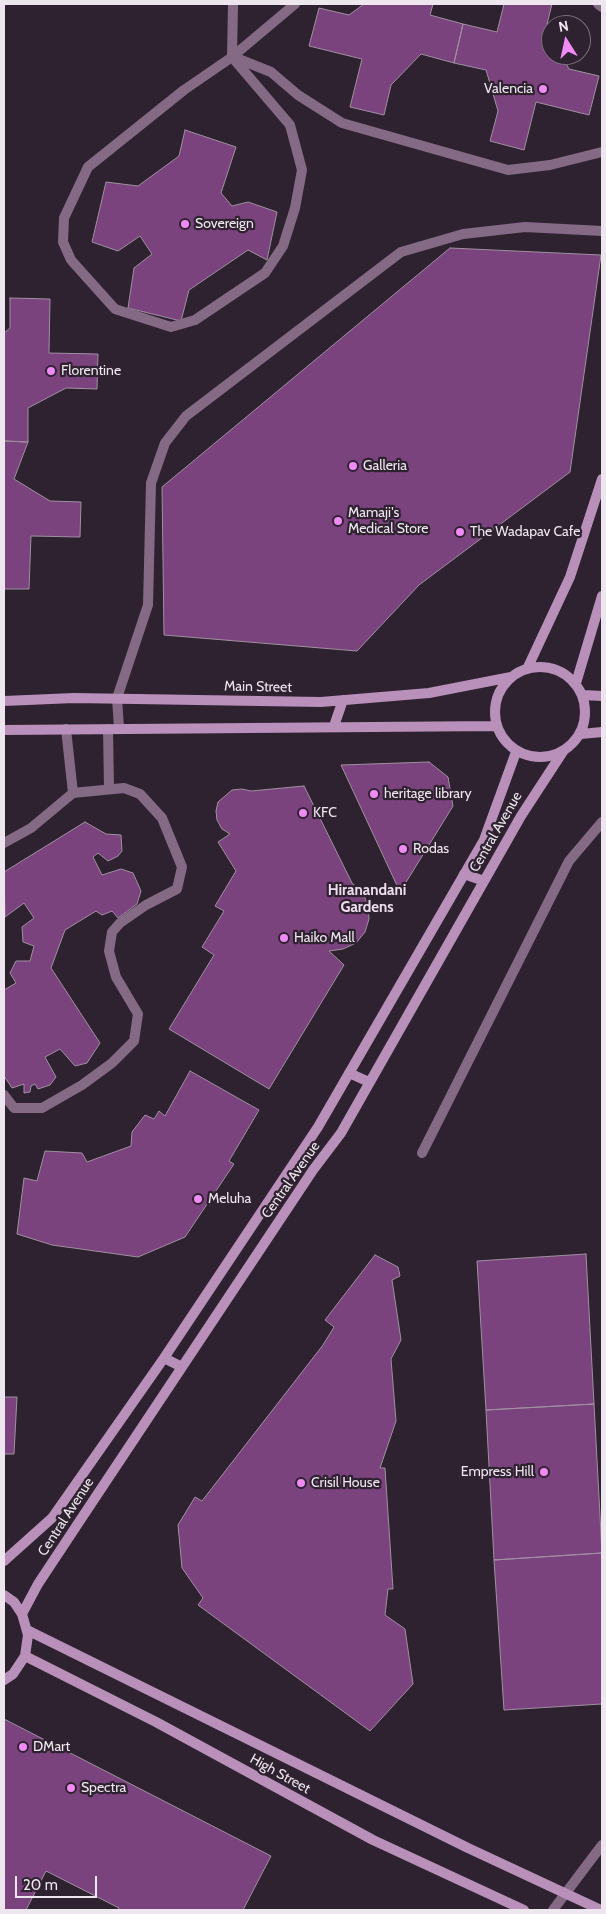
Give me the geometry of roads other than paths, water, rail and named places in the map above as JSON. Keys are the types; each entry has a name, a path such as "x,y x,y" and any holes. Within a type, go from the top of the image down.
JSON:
{"street":[{"path":"232,4 232,57 290,125 302,170 296,208 283,246 265,273 195,320 171,326 115,310 71,260 63,242 64,218 88,167 184,90 232,57 295,4"},
{"path":"598,4 602,7"},
{"path":"232,57 271,72 298,95 342,123 508,170 550,165 602,152"},
{"path":"109,788 117,698 129,656 148,605 150,483 165,444 186,416 401,252 463,234 525,227 602,231"},
{"path":"527,669 570,578 602,479"},
{"path":"576,683 602,596"},
{"path":"545,667 562,672 576,683 584,695 586,716 581,734 564,750 554,756 536,758 516,752 505,742 496,726 495,708 500,691 511,677 527,669 545,667"},
{"name":"Main Street","path":"4,701 117,698 321,702 429,693 511,677"},
{"path":"584,695 602,696"},
{"path":"334,726 343,700"},
{"path":"4,730 496,726"},
{"path":"66,729 73,793"},
{"path":"581,734 602,732"},
{"name":"Central Avenue","path":"22,1614 38,1584 313,1170 341,1133 521,816 564,750"},
{"name":"Central Avenue","path":"4,1561 52,1518 164,1358 318,1127 484,840 516,752"},
{"path":"4,843 31,828 73,793 124,788 140,794 162,818 182,867 177,889 120,923 112,932 110,950 116,977 138,1014 134,1041 112,1063 82,1085 42,1108 14,1108 4,1095"},
{"path":"422,1153 569,861 602,822"},
{"path":"464,874 484,881"},
{"path":"349,1073 369,1082"},
{"path":"164,1358 182,1367"},
{"path":"4,1595 14,1602 22,1614 28,1635 25,1656 13,1674 4,1680"},
{"path":"26,1630 600,1910"},
{"name":"High Street","path":"25,1656 165,1726 373,1840 524,1910"},
{"path":"553,1910 602,1845"}],"place":[{"name":"Valencia","path":"543,89"},
{"name":"Sovereign","path":"185,224"},
{"name":"Florentine","path":"51,371"},
{"name":"Galleria","path":"353,466"},
{"name":"Mamaji's Medical Store","path":"338,521"},
{"name":"The Wadapav Cafe","path":"460,532"},
{"name":"heritage library","path":"374,794"},
{"name":"KFC","path":"303,813"},
{"name":"Rodas","path":"403,849"},
{"name":"Haiko Mall","path":"284,938"},
{"name":"Meluha","path":"198,1199"},
{"name":"Empress Hill","path":"544,1472"},
{"name":"Crisil House","path":"301,1483"},
{"name":"DMart","path":"23,1747"},
{"name":"Spectra","path":"71,1788"}],"district":[{"name":"Hiranandani Gardens","path":"367,900"}]}
